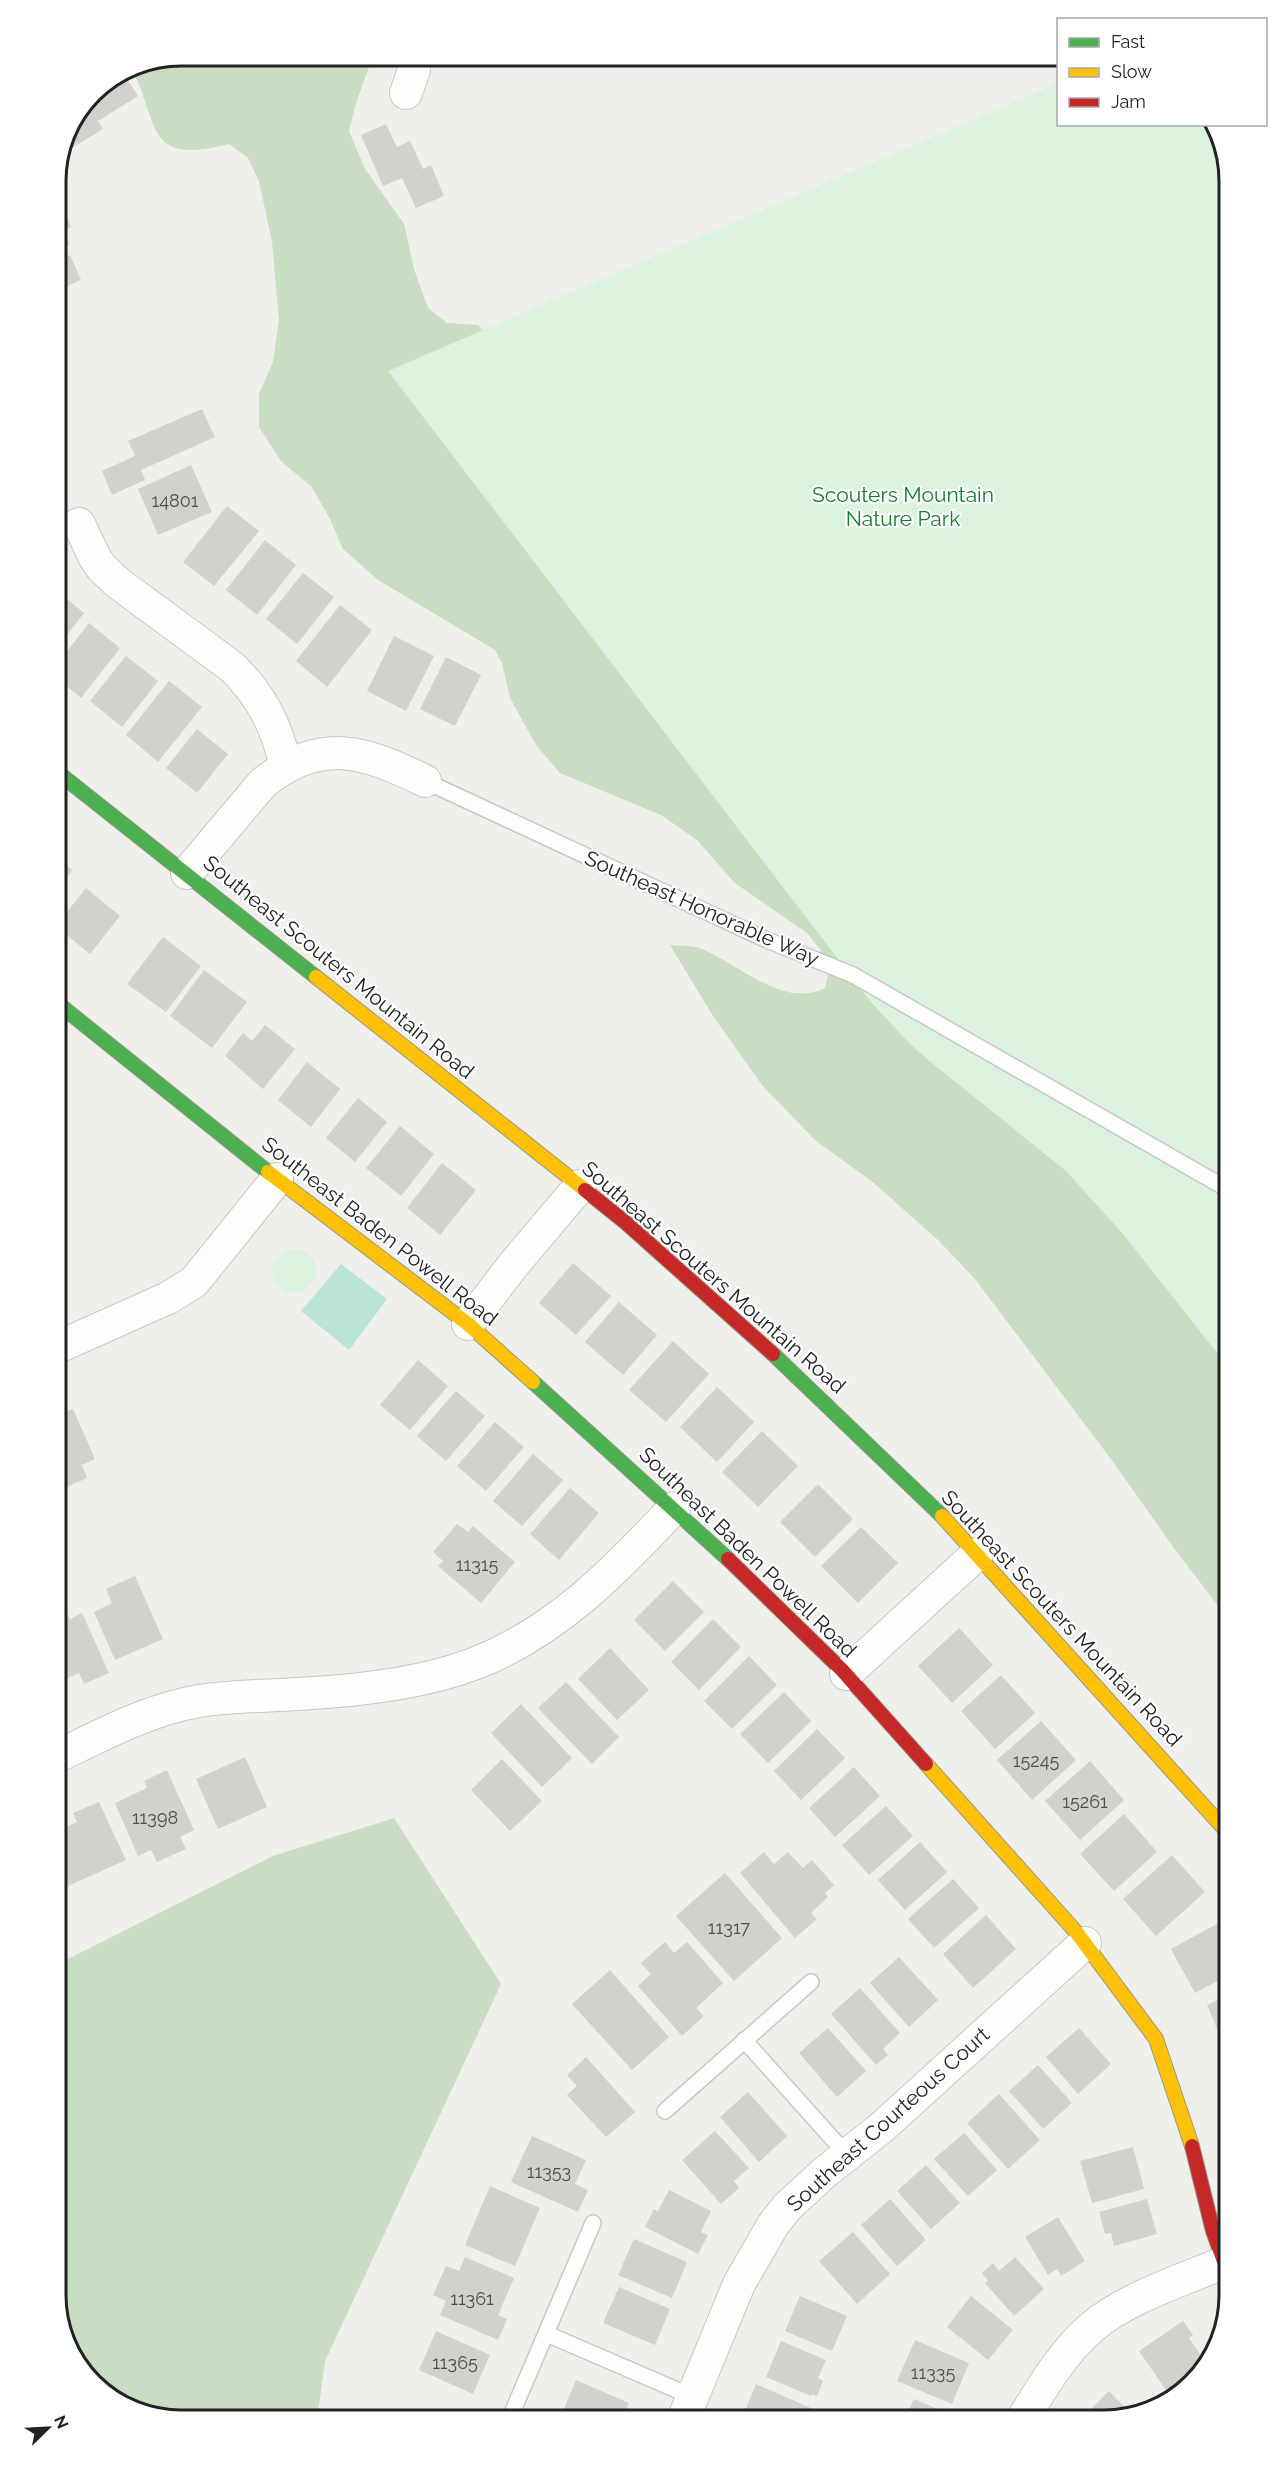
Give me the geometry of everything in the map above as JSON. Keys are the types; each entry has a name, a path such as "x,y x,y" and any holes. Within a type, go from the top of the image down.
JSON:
{"street":[{"path":"406,93 413,66"},
{"path":"79,524 101,567 118,583 232,667 247,681 269,715 279,737 286,767"},
{"name":"Southeast Honorable Way","path":"187,873 262,784 277,771 315,755 335,752 355,753 394,766 425,781"},
{"name":"Southeast Scouters Mountain Road","path":"66,779 625,1222 778,1359 872,1447 977,1554 1219,1821"},
{"name":"Southeast Baden Powell Road","path":"66,1010 276,1179 468,1324 674,1508 846,1674 1085,1943 1156,2039 1188,2129 1219,2243"},
{"path":"66,1344 168,1298 194,1282 276,1179"},
{"path":"468,1324 514,1264 580,1186"},
{"path":"66,1752 147,1714 180,1705 239,1697 363,1688 446,1672 475,1663 523,1640 571,1608 608,1575 674,1508"},
{"path":"846,1674 977,1554"},
{"name":"Southeast Courteous Court","path":"688,2409 740,2284 773,2225 804,2190 881,2128 1085,1943"},
{"path":"1029,2410 1063,2360 1090,2328 1109,2315 1151,2294 1219,2271"}],"lane":[{"name":"Southeast Honorable Way","path":"425,781 767,940 853,975 1219,1184"},
{"path":"665,2111 811,1982"},
{"path":"744,2040 848,2155"},
{"path":"513,2410 548,2334 593,2223"},
{"path":"548,2334 688,2409"}],"green space":[{"name":"Scouters Mountain Nature Park","path":"174,66 369,66 349,131 365,169 404,224 414,269 428,308 447,323 478,325 502,352 1219,408 1219,1608 1111,1459 975,1279 939,1241 874,1183 815,1140 762,1085 713,1016 670,945 702,949 778,989 794,993 809,993 825,988 828,976 821,950 807,933 735,883 697,840 661,815 560,773 536,745 510,698 502,663 495,650 378,580 343,549 330,519 311,486 281,461 259,427 259,394 273,362 279,320 272,242 259,181 248,158 229,144 201,149 181,149 168,144 159,135 152,122 135,76"},
{"name":"Scouters Mountain Nature Park","path":"1057,83 1057,126 1205,126 1213,144 1219,174 1219,1355 1123,1234 1066,1171 910,1044 870,1001 388,371"},
{"path":"294,1249 310,1255 316,1271 310,1287 294,1293 278,1287 272,1271 278,1255"},
{"path":"341,1264 387,1299 349,1350 301,1311"},
{"path":"394,1818 501,1984 325,2361 318,2410 174,2410 159,2408 124,2395 100,2376 81,2352 68,2317 66,2302 66,1960 273,1856"}],"building":[{"path":"128,79 138,96 98,121 103,129 71,149 85,117 105,95"},
{"path":"386,124 397,147 410,141 423,169 431,165 444,196 416,208 402,178 383,186 361,135"},
{"path":"66,215 71,227 66,230"},
{"path":"70,255 81,280 66,287 66,257"},
{"path":"202,409 215,437 141,470 145,480 112,495 102,471 135,456 128,441"},
{"path":"191,465 212,512 158,535 138,489"},
{"path":"227,506 259,531 214,586 183,562"},
{"path":"265,540 296,565 257,615 226,590"},
{"path":"303,573 334,597 297,644 266,619"},
{"path":"66,598 84,613 66,636"},
{"path":"340,605 372,630 327,687 296,661"},
{"path":"89,623 120,648 81,698 66,685 66,653"},
{"path":"394,636 434,656 406,711 367,691"},
{"path":"126,656 158,681 122,727 90,701"},
{"path":"446,657 481,675 455,726 420,709"},
{"path":"169,681 202,707 158,762 126,735"},
{"path":"197,729 228,754 197,793 166,768"},
{"path":"66,865 72,870 66,878"},
{"path":"86,888 120,916 90,954 66,934 66,913"},
{"path":"163,937 201,966 166,1012 127,984"},
{"path":"204,970 247,1002 212,1048 170,1016"},
{"path":"265,1025 295,1049 263,1089 225,1056 243,1033 252,1041"},
{"path":"307,1062 340,1089 311,1127 278,1100"},
{"path":"358,1098 387,1122 355,1162 326,1138"},
{"path":"400,1126 434,1154 401,1196 366,1168"},
{"path":"442,1163 476,1190 440,1235 407,1208"},
{"path":"573,1263 611,1296 576,1335 539,1303"},
{"path":"619,1302 657,1335 623,1375 585,1342"},
{"path":"673,1341 709,1374 666,1422 629,1390"},
{"path":"418,1360 448,1386 410,1430 380,1405"},
{"path":"717,1387 754,1422 717,1462 680,1427"},
{"path":"456,1391 485,1416 446,1461 417,1436"},
{"path":"73,1409 95,1459 82,1465 87,1478 66,1487 66,1412"},
{"path":"495,1422 524,1447 486,1491 457,1466"},
{"path":"762,1431 798,1466 758,1507 722,1472"},
{"path":"533,1454 563,1480 522,1526 493,1501"},
{"path":"818,1484 853,1519 815,1557 780,1522"},
{"path":"570,1488 599,1513 559,1560 530,1534"},
{"path":"457,1524 468,1532 473,1526 515,1562 481,1603 438,1566 443,1561 433,1552"},
{"path":"861,1527 898,1563 858,1603 821,1566"},
{"path":"135,1576 163,1639 115,1660 94,1612 112,1603 106,1589"},
{"path":"673,1581 704,1612 665,1651 634,1620"},
{"path":"66,1611 70,1619 82,1613 109,1673 84,1684 79,1673 66,1679"},
{"path":"713,1619 741,1647 699,1690 671,1662"},
{"path":"959,1628 993,1665 952,1703 918,1666"},
{"path":"610,1648 649,1690 617,1720 578,1679"},
{"path":"749,1656 777,1685 732,1729 704,1701"},
{"path":"1001,1675 1035,1713 995,1749 961,1711"},
{"path":"566,1682 619,1737 592,1764 538,1708"},
{"path":"784,1692 811,1721 768,1763 740,1734"},
{"path":"521,1704 572,1758 542,1787 491,1733"},
{"path":"1041,1721 1076,1760 1032,1800 997,1760"},
{"path":"817,1729 845,1758 801,1800 774,1771"},
{"path":"245,1757 267,1807 218,1829 196,1779"},
{"path":"502,1759 542,1801 510,1831 471,1790"},
{"path":"1090,1761 1124,1800 1080,1840 1045,1801"},
{"path":"854,1767 880,1796 835,1837 809,1808"},
{"path":"167,1770 194,1830 180,1837 186,1849 157,1862 151,1850 138,1856 115,1803 147,1788 144,1781"},
{"path":"99,1802 126,1860 68,1886 66,1882 66,1827 77,1822 73,1813"},
{"path":"886,1806 913,1836 869,1875 842,1845"},
{"path":"1124,1814 1157,1852 1114,1891 1080,1854"},
{"path":"920,1842 947,1872 905,1910 878,1880"},
{"path":"764,1852 774,1864 788,1852 803,1868 812,1860 834,1885 825,1893 828,1897 811,1913 817,1919 795,1938 740,1873"},
{"path":"1172,1855 1205,1892 1156,1936 1123,1899"},
{"path":"725,1873 782,1938 734,1981 676,1916"},
{"path":"953,1879 979,1908 934,1948 908,1919"},
{"path":"986,1915 1016,1949 973,1988 943,1954"},
{"path":"1219,1923 1219,1980 1195,1993 1171,1949"},
{"path":"665,1942 674,1953 687,1942 723,1983 696,2008 704,2016 682,2036 638,1986 651,1974 641,1963"},
{"path":"899,1957 938,2000 909,2027 870,1983"},
{"path":"610,1970 669,2037 632,2070 572,2004"},
{"path":"860,1988 900,2033 883,2049 888,2055 876,2065 831,2014"},
{"path":"1219,2000 1219,2033 1207,2005"},
{"path":"828,2028 866,2071 837,2097 799,2053"},
{"path":"1079,2028 1111,2064 1078,2094 1046,2057"},
{"path":"586,2057 635,2112 606,2137 567,2095 577,2086 567,2075"},
{"path":"1038,2065 1072,2103 1043,2129 1009,2091"},
{"path":"748,2092 787,2136 759,2162 720,2117"},
{"path":"999,2094 1040,2140 1008,2169 967,2123"},
{"path":"715,2131 749,2168 734,2181 739,2188 721,2204 682,2160"},
{"path":"964,2133 997,2170 968,2196 934,2159"},
{"path":"532,2136 586,2160 575,2184 588,2190 578,2212 511,2182"},
{"path":"1133,2147 1144,2189 1092,2203 1080,2161"},
{"path":"926,2165 960,2203 931,2229 897,2191"},
{"path":"490,2186 540,2208 515,2266 465,2245"},
{"path":"669,2190 711,2211 701,2232 708,2235 698,2254 645,2227 654,2209 658,2211"},
{"path":"890,2199 926,2240 897,2266 861,2225"},
{"path":"1147,2199 1157,2234 1114,2246 1111,2233 1105,2234 1099,2212"},
{"path":"1058,2217 1085,2261 1061,2276 1057,2269 1048,2275 1025,2237"},
{"path":"853,2232 890,2274 857,2304 819,2261"},
{"path":"634,2239 687,2262 672,2298 618,2275"},
{"path":"465,2257 514,2278 498,2315 507,2319 498,2340 440,2315 446,2301 433,2295 446,2266 459,2271"},
{"path":"1015,2257 1044,2289 1014,2316 985,2283 988,2281 982,2273 993,2263 999,2271"},
{"path":"619,2287 670,2309 655,2345 603,2323"},
{"path":"800,2296 847,2316 832,2351 785,2331"},
{"path":"971,2296 1013,2330 988,2360 947,2327"},
{"path":"1183,2321 1193,2335 1189,2338 1201,2356 1185,2376 1166,2390 1139,2351"},
{"path":"436,2331 490,2355 473,2394 419,2370"},
{"path":"915,2340 969,2363 952,2404 897,2381"},
{"path":"781,2341 826,2360 818,2378 823,2381 817,2396 812,2394 811,2396 766,2377"},
{"path":"576,2380 629,2403 626,2410 564,2410"},
{"path":"756,2384 813,2409 813,2410 745,2410"},
{"path":"1109,2391 1125,2408 1104,2410 1090,2410"},
{"path":"914,2399 940,2410 909,2410"}],"traffic: fast":[{"path":"66,779 316,977"},
{"path":"66,1010 268,1172"},
{"path":"773,1354 942,1516"},
{"path":"533,1382 728,1559"}],"traffic: slow":[{"path":"316,977 585,1190"},
{"path":"268,1172 468,1324 533,1382"},
{"path":"942,1516 1219,1823"},
{"path":"926,1764 1077,1933 1156,2039 1192,2146"}],"traffic: jam":[{"path":"585,1190 625,1222 773,1354"},
{"path":"728,1559 842,1670 926,1764"},
{"path":"1192,2146 1219,2248"}]}
